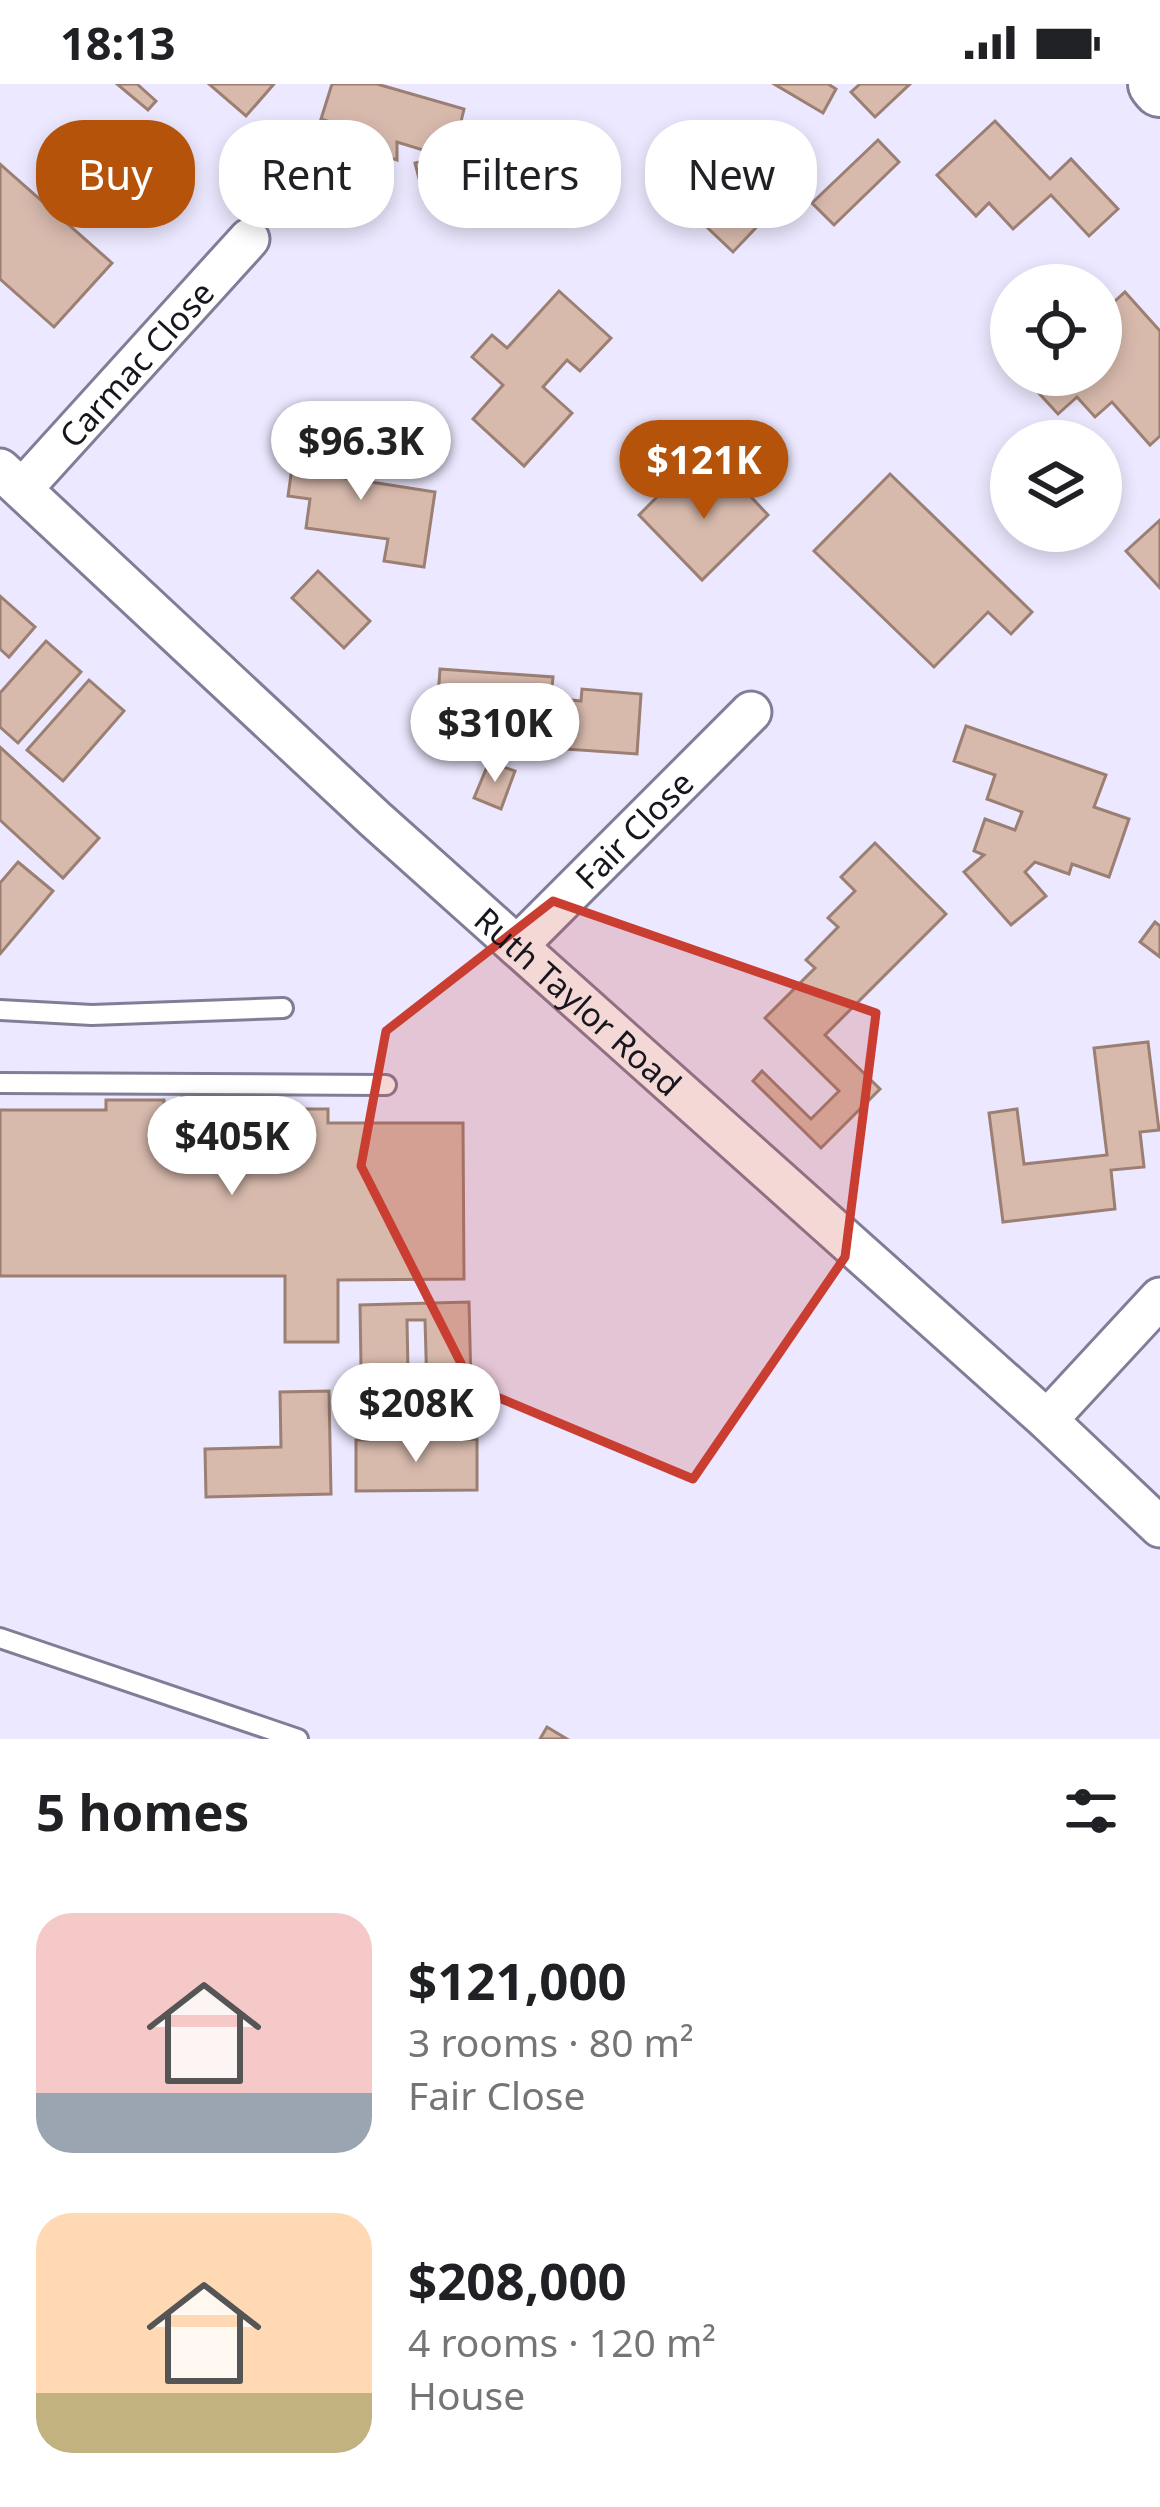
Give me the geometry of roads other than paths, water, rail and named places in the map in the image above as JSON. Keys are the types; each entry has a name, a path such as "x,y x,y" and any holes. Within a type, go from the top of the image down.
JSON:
{"street":[{"name":"Carmac Close","path":"11,478 249,239"},
{"name":"Ruth Taylor Road","path":"11,478 260,713 1160,1527"},
{"name":"Fair Close","path":"517,946 751,712"},
{"path":"1047,1420 1160,1298"}],"lane":[{"path":"0,1010 92,1015 284,1008"},
{"path":"0,1083 386,1085"},
{"path":"0,1638 298,1739"}]}
